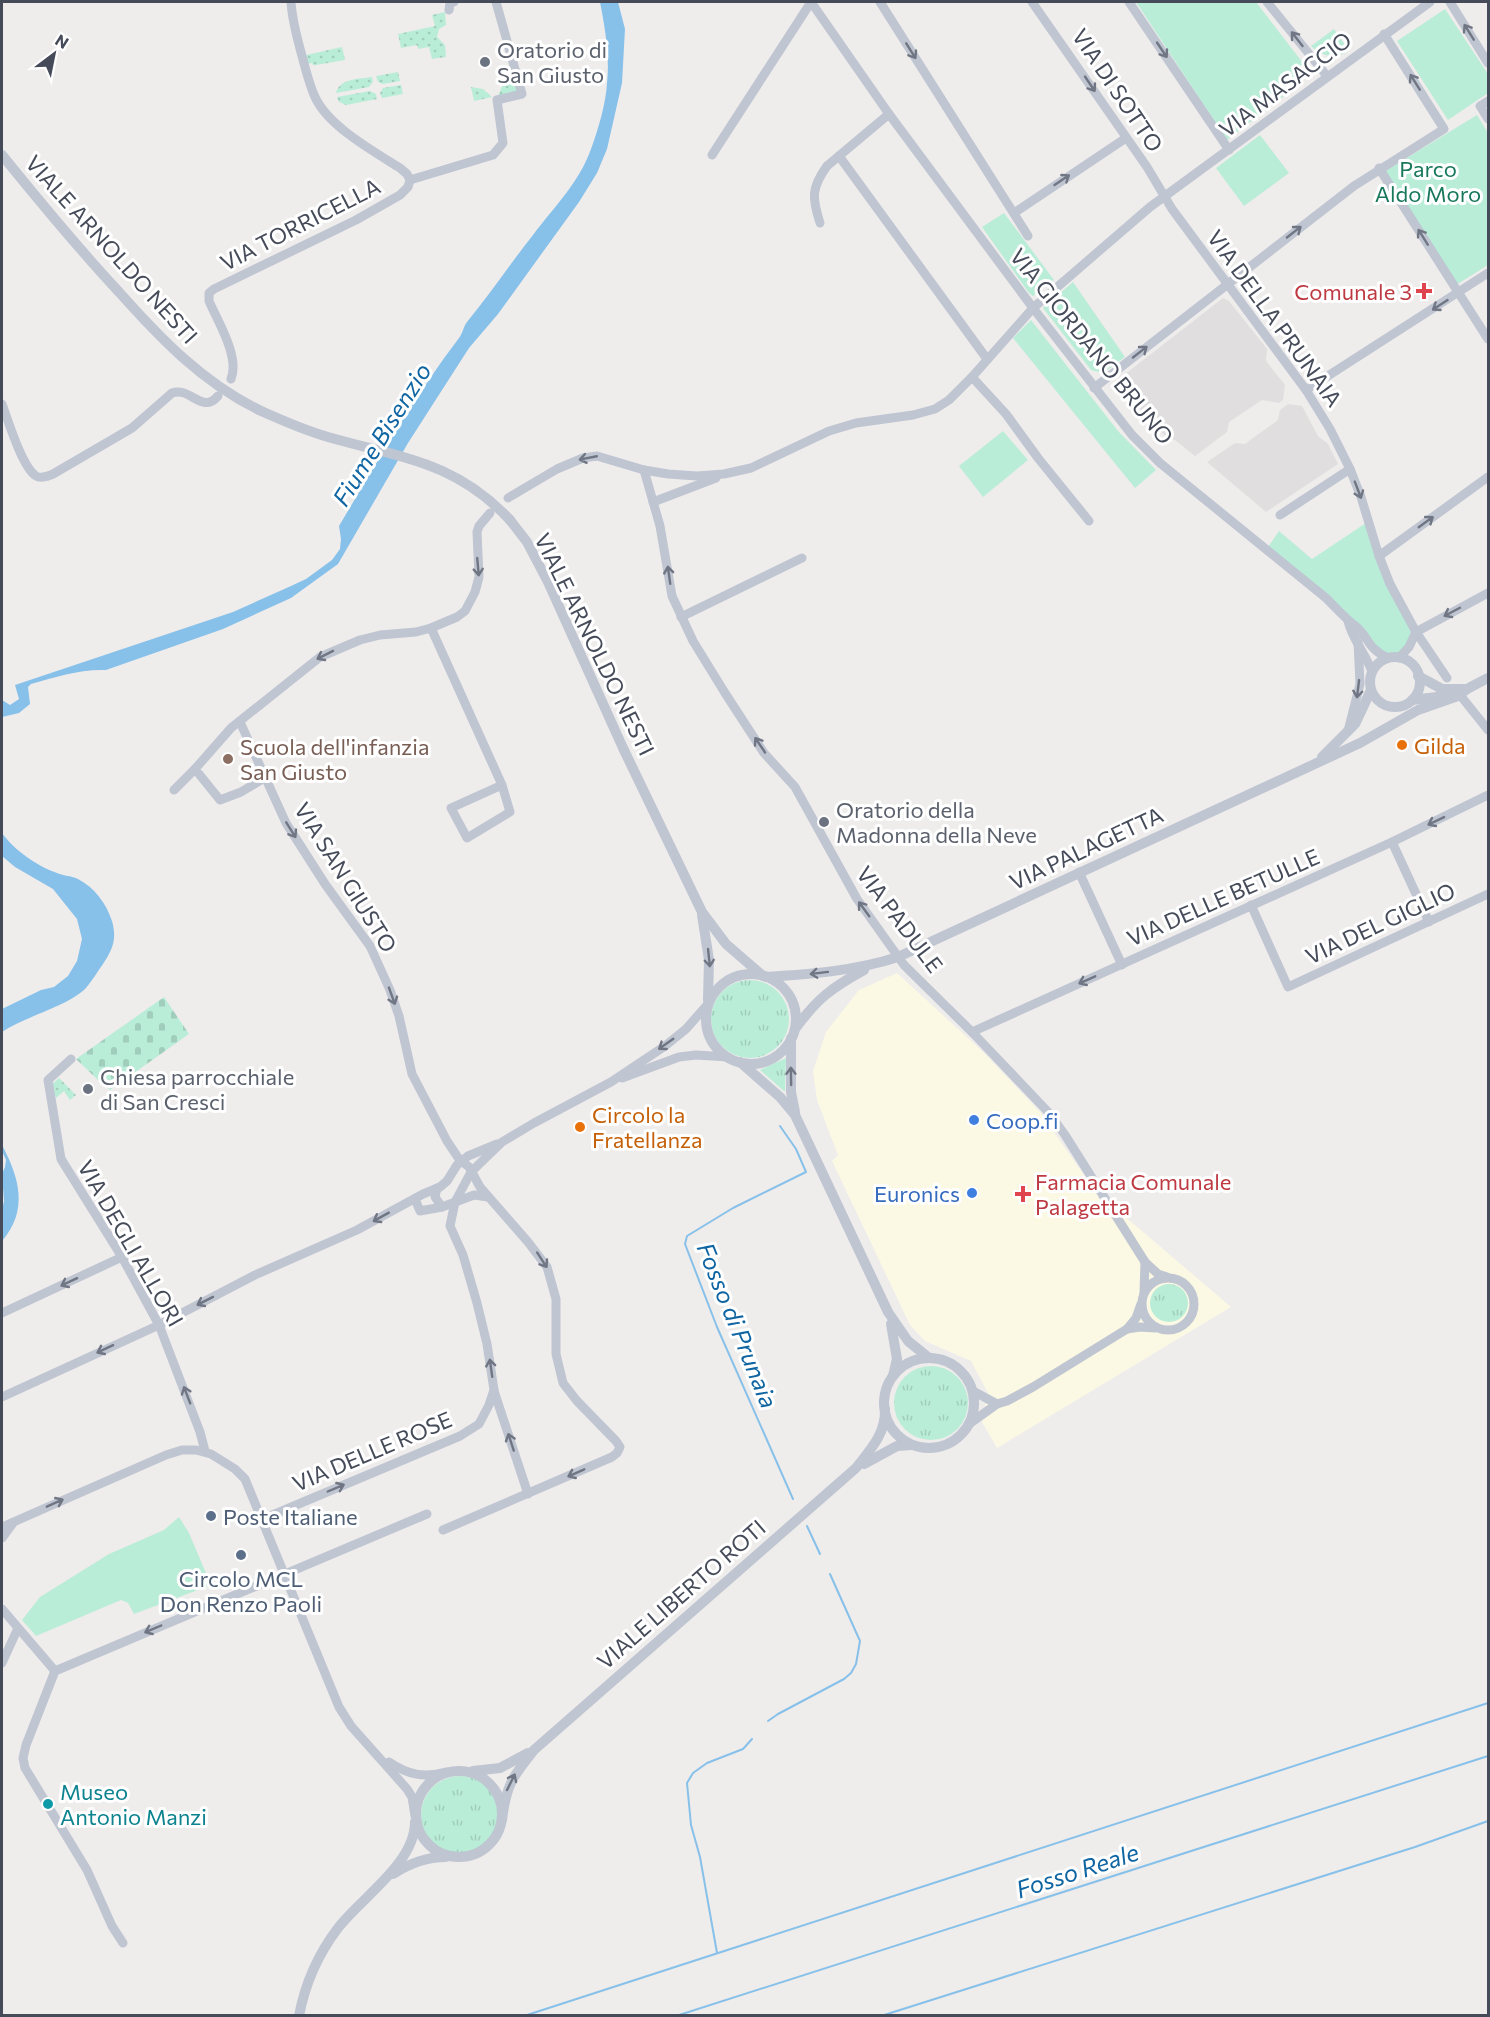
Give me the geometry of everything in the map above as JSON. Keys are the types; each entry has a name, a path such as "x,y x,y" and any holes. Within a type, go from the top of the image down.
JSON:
{"street":[{"name":"VIA TORRICELLA","path":"231,379 234,373 233,359 209,301 211,291 356,220 400,195 408,187 410,180 400,168 344,130 320,106 303,60 293,22 291,2"},
{"path":"410,180 493,155 503,143 497,100 522,94 496,2"},
{"path":"712,155 811,2"},
{"name":"VIA GIORDANO BRUNO","path":"811,2 889,114 1033,308 1132,435 1160,463 1326,598 1354,625 1377,652 1394,658"},
{"path":"880,2 1029,236"},
{"name":"VIA DI SOTTO","path":"1032,2 1149,171 1164,197"},
{"path":"1129,2 1229,150"},
{"path":"1268,2 1327,76"},
{"name":"VIA MASACCIO","path":"1164,197 1430,2"},
{"path":"1450,2 1488,63"},
{"path":"1094,388 1379,168 1444,129 1384,34"},
{"path":"1484,104 1488,119"},
{"path":"820,223 813,201 815,186 827,166 889,114"},
{"path":"1014,213 1126,138"},
{"name":"VIALE ARNOLDO NESTI","path":"2,155 67,236 174,351 208,379 259,410 312,432 443,470 480,492 510,520 527,542 548,582 623,748 702,912 726,944 764,977"},
{"path":"839,156 987,359"},
{"path":"1379,168 1488,339"},
{"name":"VIA DI SOTTO","path":"1149,171 1153,189 1150,207"},
{"path":"508,498 557,470 584,458 597,456 644,470 697,476 724,474 751,468 829,431 856,423 913,415 935,409 949,400 972,377 1033,308 1164,197"},
{"name":"VIA DELLA PRUNAIA","path":"1164,197 1306,390 1330,429 1361,497 1390,584 1416,632 1447,678"},
{"path":"1306,390 1488,273"},
{"path":"972,377 1006,414 1089,521"},
{"path":"2,404 26,464 33,474 41,478 53,474 132,428 172,393 184,392 203,403 213,402 218,396"},
{"path":"1280,515 1350,469"},
{"name":"VIA PADULE","path":"644,470 666,554 672,596 681,617 725,693 764,753 786,776 806,803 857,900 898,957 910,972 972,1032 1050,1114 1145,1262"},
{"path":"653,502 724,474"},
{"path":"1379,556 1488,477"},
{"path":"174,790 218,740 306,666 320,657 344,646 380,635 416,632 457,617 469,605 475,592 479,577 477,532 490,513"},
{"path":"681,617 802,558"},
{"path":"1372,672 1379,663 1394,658 1408,647 1416,632 1488,593"},
{"name":"VIA GIORDANO BRUNO","path":"1348,621 1349,629 1358,642 1372,672"},
{"path":"430,628 502,785 510,812 467,838 451,808 502,785"},
{"name":"VIA GIORDANO BRUNO","path":"1347,734 1360,684 1358,642"},
{"path":"1394,658 1412,665 1418,676 1419,688 1412,700"},
{"name":"VIA PALAGETTA","path":"1316,763 1347,734 1360,716 1371,690 1372,672"},
{"path":"1418,676 1442,689 1461,694 1488,730"},
{"name":"VIA PALAGETTA","path":"461,1161 502,1142 611,1082 673,1040 691,1024 717,990 729,979 745,975 764,977 810,975 872,965 898,957 1382,732 1426,706 1461,694 1488,678"},
{"path":"1371,690 1383,704 1401,706"},
{"name":"VIA PALAGETTA","path":"1382,732 1401,706 1412,700 1461,694"},
{"name":"VIA SAN GIUSTO","path":"240,722 286,823 325,884 370,946 390,990 399,1017 412,1074 453,1151 467,1165 488,1197 538,1253 550,1273 557,1308 556,1354 563,1383 620,1447 617,1454 612,1457 528,1494"},
{"path":"195,768 220,800 241,792 266,777"},
{"name":"VIA DELLE BETULLE","path":"972,1032 1392,842 1488,795"},
{"path":"1392,842 1429,921"},
{"path":"1079,872 1122,964"},
{"name":"VIA DEL GIGLIO","path":"1251,905 1288,987 1488,894"},
{"name":"VIALE ARNOLDO NESTI","path":"702,912 709,960 708,1004"},
{"name":"VIA PALAGETTA","path":"708,1004 706,1017 709,1033 715,1046 728,1057 751,1064 771,1059 783,1050 820,998 832,988 872,965"},
{"path":"764,977 781,986 790,999 795,1015 792,1035 792,1092 795,1115"},
{"name":"VIA PALAGETTA","path":"611,1082 679,1057 696,1055 728,1057"},
{"name":"VIA DEGLI ALLORI","path":"71,1059 48,1080 61,1159 122,1257 159,1325 200,1432 205,1451"},
{"path":"740,1062 780,1097 795,1115 888,1312 908,1341 929,1358"},
{"name":"VIA PALAGETTA","path":"471,1172 502,1142"},
{"path":"2,1397 159,1325 255,1275 357,1230 437,1188 446,1182 461,1161"},
{"path":"443,1530 528,1494 494,1390 487,1344 463,1255 450,1227 455,1202 471,1172"},
{"path":"437,1188 435,1197 442,1207"},
{"path":"415,1199 420,1211 442,1207 474,1195 488,1197"},
{"path":"2,1312 122,1257"},
{"path":"1127,1329 1140,1327 1179,1329 1186,1324 1194,1311 1193,1296 1184,1283 1158,1274 1145,1262"},
{"path":"1145,1262 1143,1298 1145,1317 1156,1328"},
{"path":"969,1424 997,1404 1026,1391 1127,1329 1136,1318 1143,1298 1154,1282 1169,1278"},
{"path":"888,1312 896,1353 896,1367 890,1381 886,1391 885,1409 889,1424 894,1431 900,1438 912,1445 925,1448 945,1446 961,1436 969,1424 974,1410 973,1391 969,1382 956,1367 939,1359 921,1359 906,1365 890,1381"},
{"name":"VIA DELLE ROSE","path":"263,1519 466,1433 483,1418 494,1390"},
{"path":"973,1391 997,1404"},
{"name":"VIALE LIBERTO ROTI","path":"299,2016 311,1975 325,1948 344,1920 409,1848 413,1839 416,1805 422,1790 431,1781 450,1771 482,1771 500,1768 534,1749 856,1468 879,1437 884,1423 885,1409"},
{"name":"VIALE LIBERTO ROTI","path":"856,1468 897,1446 912,1445"},
{"path":"2,1527 182,1450 205,1451 227,1464 243,1476 263,1519 339,1707 351,1726 407,1789 412,1797 418,1830 425,1841 444,1855 456,1857"},
{"path":"123,1943 112,1926 87,1870 22,1760 55,1671 427,1514"},
{"path":"2,1538 15,1521"},
{"path":"2,1609 55,1671"},
{"path":"2,1663 18,1628"},
{"name":"VIALE LIBERTO ROTI","path":"378,1885 417,1861 430,1857 469,1856 482,1851 494,1840 502,1820 505,1796 511,1780 534,1749"},
{"path":"372,1750 390,1764 409,1773 428,1775 450,1771 476,1774 485,1779 495,1790 501,1801 502,1820"}],"shaded area":[{"path":"1223,298 1229,301 1267,349 1266,361 1285,385 1283,400 1279,403 1262,400 1229,422 1227,432 1195,456 1175,440 1169,440 1115,382"},
{"path":"1288,404 1302,406 1318,436 1328,444 1338,464 1266,512 1207,462 1235,443 1245,444 1278,420 1280,410"},
{"path":"897,973 983,1052 1040,1112 1095,1191 1231,1307 997,1448 982,1422 988,1393 971,1361 925,1341 910,1325 832,1161 838,1155 817,1100 813,1071 826,1032 859,990"}],"green space":[{"path":"1136,2 1256,2 1303,63 1305,72 1298,85 1227,140"},
{"path":"1445,9 1488,74 1488,93 1448,120 1397,41"},
{"path":"445,12 446,25 439,29 437,37 445,45 446,57 432,59 429,47 418,49 417,45 401,48 398,34 435,26 432,15"},
{"path":"1334,29 1349,51 1329,56 1311,46"},
{"path":"342,47 345,60 316,65 307,64 306,55"},
{"path":"398,72 400,81 383,84 378,82 376,76"},
{"path":"372,77 373,82 369,87 336,93 341,84"},
{"path":"513,77 517,92 498,96 504,82"},
{"path":"401,85 403,94 382,98 380,93 383,88"},
{"path":"471,87 483,89 492,97 474,101"},
{"path":"370,91 376,94 377,99 346,105 339,102 337,97"},
{"name":"Parco Aldo Moro","path":"1477,115 1488,133 1488,265 1456,285 1384,172"},
{"path":"1260,135 1289,173 1244,206 1216,168"},
{"path":"1004,213 1054,280 1033,296 982,227"},
{"path":"1073,282 1125,357 1107,370 1099,372 1091,370 1043,308"},
{"path":"1031,320 1118,431 1156,470 1135,488 1013,338"},
{"path":"1003,431 1028,460 983,497 959,466"},
{"path":"1369,521 1374,539 1416,632 1399,658 1388,658 1358,629 1266,550 1279,531 1312,559"},
{"path":"750,980 765,983 778,991 786,1004 789,1019 786,1034 778,1047 765,1055 750,1058 735,1055 722,1047 714,1034 711,1019 714,1004 722,991 735,983"},
{"path":"164,997 189,1034 110,1090 76,1059"},
{"path":"786,1058 785,1091 784,1091 760,1070"},
{"path":"59,1078 76,1095 70,1100 64,1091 56,1098 51,1085"},
{"path":"1169,1284 1182,1290 1188,1303 1182,1316 1169,1322 1156,1316 1150,1303 1156,1290"},
{"path":"931,1366 945,1369 957,1377 965,1389 968,1403 965,1417 957,1429 945,1437 931,1440 917,1437 905,1429 897,1417 894,1403 897,1389 905,1377 917,1369"},
{"path":"179,1517 189,1533 211,1585 134,1614 128,1603 121,1600 36,1636 22,1620 40,1597 109,1554 164,1530"},
{"path":"460,1776 475,1779 492,1793 499,1815 496,1830 482,1847 460,1854 445,1851 428,1837 421,1815 424,1800 438,1783"}],"water":[{"name":"Fiume Bisenzio","path":"600,2 618,2 625,29 622,83 607,149 597,173 579,202 498,314 469,348 408,443 338,564 291,598 223,629 106,670 77,672 31,684 28,687 30,704 19,713 2,717 2,700 10,705 19,699 15,685 233,612 306,579 332,560 340,549 339,526 411,407 460,336 467,322 565,194 586,161 599,125 608,73"},
{"path":"2,833 19,851 34,862 49,870 78,879 90,887 107,908 114,933 109,953 84,990 66,1002 2,1032 2,1009 41,990 54,987 68,976 77,961 82,939 77,919 53,889 15,867 2,856"},
{"path":"2,1145 17,1181 18,1205 16,1217 2,1241 4,1201 2,1174 6,1160"}],"waterway":[{"name":"Fosso di Prunaia","path":"780,1126 796,1149 806,1172 733,1208 687,1236 685,1244 717,1327 793,1499"},
{"name":"Fosso di Prunaia","path":"807,1526 820,1554"},
{"name":"Fosso di Prunaia","path":"768,1721 844,1679 856,1664 860,1641 830,1574"},
{"path":"524,2016 1488,1703"},
{"name":"Fosso di Prunaia","path":"717,1953 700,1857 691,1825 687,1783 693,1773 707,1763 743,1749 752,1739"},
{"name":"Fosso Reale","path":"676,2016 1488,1756"},
{"path":"881,2016 1415,1847 1488,1821"}],"place":[{"name":"Oratorio di San Giusto","path":"485,62"},
{"name":"Comunale 3","path":"1424,291"},
{"name":"Gilda","path":"1402,745"},
{"name":"Scuola dell'infanzia San Giusto","path":"228,759"},
{"name":"Oratorio della Madonna della Neve","path":"824,822"},
{"name":"Chiesa parrocchiale di San Cresci","path":"88,1089"},
{"name":"Coop.fi","path":"974,1120"},
{"name":"Circolo la Fratellanza","path":"580,1127"},
{"name":"Euronics","path":"972,1193"},
{"name":"Farmacia Comunale Palagetta","path":"1023,1194"},
{"name":"Poste Italiane","path":"211,1516"},
{"name":"Circolo MCL Don Renzo Paoli","path":"241,1555"},
{"name":"Museo Antonio Manzi","path":"48,1804"}]}
